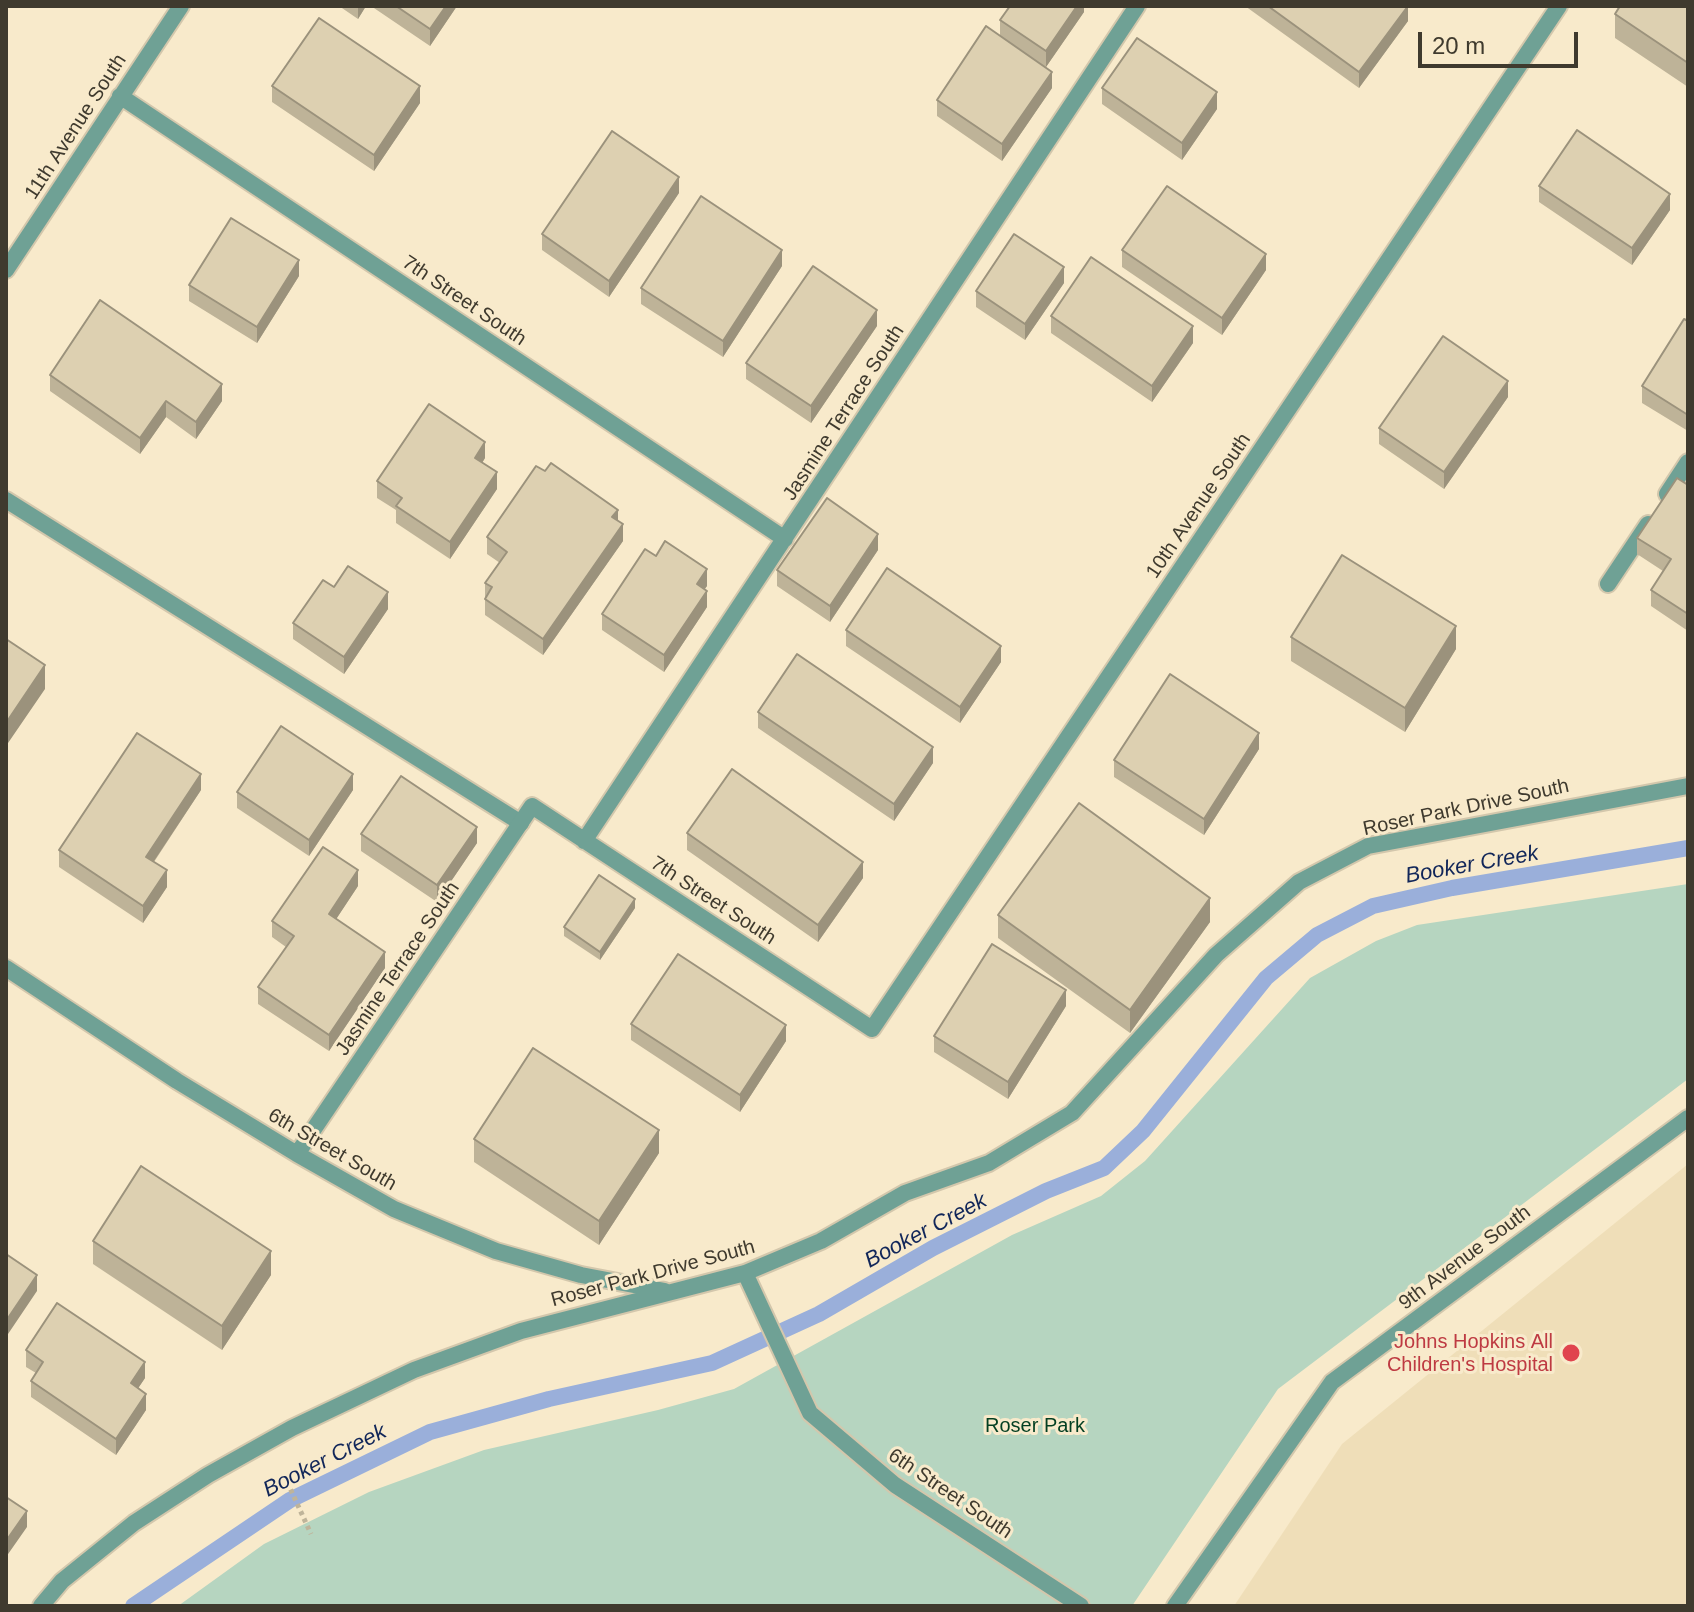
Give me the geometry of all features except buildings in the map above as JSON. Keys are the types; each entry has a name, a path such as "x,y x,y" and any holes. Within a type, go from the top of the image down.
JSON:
{"street":[{"name":"11th Avenue South","path":"6,270 181,6"},
{"name":"Jasmine Terrace South","path":"584,841 1137,6"},
{"name":"10th Avenue South","path":"872,1029 1559,6"},
{"name":"7th Street South","path":"120,96 785,539"},
{"path":"1608,584 1688,462"},
{"path":"6,500 521,823"},
{"name":"Roser Park Drive South","path":"41,1606 62,1581 134,1523 208,1475 292,1428 414,1370 521,1331 745,1273 821,1241 905,1193 989,1163 1072,1113 1216,955 1299,882 1368,846 1688,786"},
{"name":"7th Street South","path":"532,806 872,1029"},
{"name":"Jasmine Terrace South","path":"297,1154 532,806"},
{"name":"6th Street South","path":"6,968 177,1081 394,1209 496,1251 581,1275 670,1292"},
{"name":"9th Avenue South","path":"1175,1606 1332,1382 1688,1118"},
{"name":"6th Street South","path":"745,1273 810,1413 895,1485 1081,1606"}],"path":[{"path":"284,1475 311,1534"}],"shaded area":[{"name":"Johns Hopkins All Children's Hospital","path":"1688,1164 1688,1606 1234,1606 1342,1444"}],"green space":[{"name":"Roser Park","path":"1688,884 1688,1079 1278,1389 1132,1606 178,1606 264,1544 369,1492 484,1450 734,1389 1012,1235 1101,1196 1145,1161 1310,978 1376,941 1417,925"}],"waterway":[{"name":"Booker Creek","path":"133,1606 290,1500 430,1432 549,1399 712,1363 819,1314 933,1248 1046,1191 1104,1168 1143,1131 1266,978 1317,935 1373,906 1452,888 1688,848"}],"place":[{"name":"Johns Hopkins All Children's Hospital","path":"1571,1353"}]}
